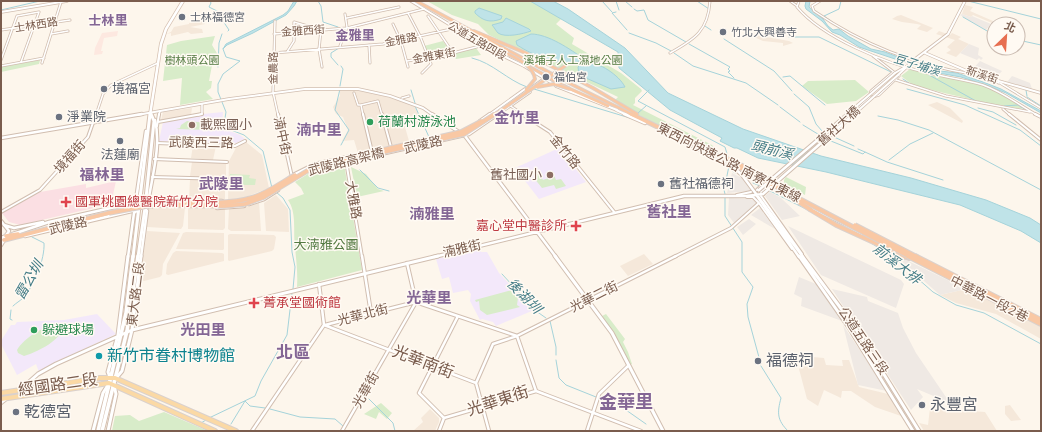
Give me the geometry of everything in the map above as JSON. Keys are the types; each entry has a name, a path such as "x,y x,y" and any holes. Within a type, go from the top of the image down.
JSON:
{"highway":[{"name":"東西向快速公路 南寮竹東線","path":"416,1 568,81 718,156 1041,325"},
{"name":"東西向快速公路 南寮竹東線","path":"420,1 474,32"},
{"path":"474,32 519,49 636,115"},
{"path":"474,32 498,49 570,89"},
{"path":"526,91 534,82 536,77 534,71 527,65"},
{"name":"武陵路高架橋","path":"3,238 110,212 152,205 224,206 245,204 264,197 297,175 317,167 464,134 563,66"},
{"path":"526,91 546,84 558,85 636,115"},
{"name":"東西向快速公路 南寮竹東線","path":"636,115 736,163 1041,320"},
{"path":"353,161 364,156 467,132 485,120"},
{"path":"352,156 364,156"},
{"path":"187,200 198,203 234,204 248,201 266,195 297,175"},
{"path":"779,189 836,225 924,265"},
{"path":"186,206 198,203"}],"main road":[{"name":"東大路二段","path":"102,431 126,312 141,201 150,113 161,44 164,34 183,1"},
{"name":"東大路二段","path":"98,431 127,332 146,200 154,121 150,113"},
{"name":"經國路二段","path":"1,393 100,378 112,381"},
{"name":"經國路二段","path":"1,399 112,381"},
{"path":"112,381 236,431"},
{"path":"112,381 215,431"}],"street":[{"path":"1,12 67,1"},
{"name":"公道五路四段","path":"411,1 484,45 546,77 557,86 660,130 732,166 742,175 756,193"},
{"path":"670,53 699,36 710,14 710,1"},
{"path":"790,1 807,17 843,41 905,67 932,75 974,82 990,87 1041,117"},
{"path":"797,7 799,1"},
{"path":"820,1 812,6 814,11 853,36 876,47 935,67 972,74 999,83 1041,108"},
{"path":"869,98 871,91 892,73 896,74 948,34 965,1"},
{"path":"42,63 61,2"},
{"path":"347,18 399,7"},
{"name":"金雅西街","path":"274,34 347,28 425,9"},
{"path":"1,60 17,16 39,12 20,62"},
{"path":"408,13 420,36 431,64 422,73"},
{"path":"339,47 347,31 347,18 345,14"},
{"path":"428,16 453,53"},
{"name":"士林西路","path":"1,30 70,20"},
{"name":"金農路","path":"273,92 275,21"},
{"path":"286,52 294,41 294,22 321,30 319,49 322,67"},
{"path":"393,24 401,41 408,67"},
{"name":"金雅路","path":"273,53 401,41 456,28"},
{"path":"51,34 68,31"},
{"path":"369,45 370,63"},
{"name":"金雅東街","path":"407,61 453,53 484,45"},
{"path":"827,134 869,98 879,95 899,76 869,53"},
{"name":"新溪街","path":"925,53 972,74 1041,93"},
{"path":"1,66 44,58"},
{"name":"境福街","path":"1,212 40,190 88,137 103,94 111,85 159,62"},
{"name":"舊社大橋","path":"760,191 896,74"},
{"name":"舊社大橋","path":"760,191 896,74"},
{"name":"武陵路","path":"292,178 314,169 465,136 498,108 525,89 534,86 546,77"},
{"path":"896,80 934,93 1032,113"},
{"path":"996,80 999,83"},
{"path":"1,138 273,92 320,88 368,91 390,96 423,108 465,136 537,231 612,333 662,431"},
{"name":"武陵路","path":"292,178 309,166 459,131 503,111 530,92 530,88"},
{"path":"871,91 879,95"},
{"name":"湳中街","path":"273,92 292,178"},
{"path":"354,93 358,105 360,105 372,152"},
{"path":"402,98 409,96"},
{"path":"360,105 378,101 391,147"},
{"name":"金竹路","path":"506,103 550,132 615,213"},
{"path":"158,122 202,114 202,104"},
{"path":"498,108 503,111"},
{"path":"1002,108 1041,140"},
{"name":"東大路二段","path":"146,200 149,197 160,111"},
{"path":"150,113 157,126"},
{"name":"武陵西三路","path":"156,143 235,146 245,141"},
{"name":"大雅路","path":"346,157 371,313"},
{"path":"154,159 227,162"},
{"path":"152,177 227,179"},
{"path":"271,192 292,178"},
{"path":"736,196 751,195 764,190 769,186 764,183 760,191 756,193"},
{"path":"271,192 279,186"},
{"name":"中華路一段2巷","path":"769,186 864,235 879,239 938,272"},
{"name":"公道五路三段","path":"760,191 802,254"},
{"path":"263,192 265,198"},
{"name":"武陵路","path":"3,238 49,222 146,200 231,201 263,192 271,192"},
{"name":"武陵路","path":"3,238 35,234 155,206 233,207 265,198 271,192"},
{"path":"736,196 751,192"},
{"name":"公道五路三段","path":"756,193 802,254 878,362 919,431"},
{"name":"公道五路三段","path":"756,193 759,201 871,361 914,431"},
{"name":"湳雅街","path":"19,390 38,374 56,364 132,330 365,272 684,196 736,196"},
{"name":"公道五路三段","path":"736,196 752,197 759,203 788,245 797,254"},
{"name":"中華路一段2巷","path":"793,198 799,203 808,206"},
{"name":"光華二街","path":"476,383 493,344 517,336 731,228 759,203"},
{"path":"798,207 799,203"},
{"name":"東大路二段","path":"93,431 103,393 122,371 132,330 147,211 145,208"},
{"name":"東大路二段","path":"108,431 116,394 108,372 118,335 134,213 139,209"},
{"path":"1,221 9,231 3,238 1,245"},
{"path":"4,225 14,228 49,222"},
{"name":"中華路一段2巷","path":"920,261 924,265 1041,325"},
{"path":"407,262 416,302 517,336"},
{"path":"252,431 324,325 319,284"},
{"path":"827,297 832,296"},
{"name":"光華北街","path":"324,325 416,302"},
{"name":"光華街","path":"343,431 416,302"},
{"path":"439,431 444,418 419,393 458,316"},
{"name":"光華南街","path":"324,325 476,383"},
{"name":"光華東街","path":"444,418 536,391 517,336"},
{"path":"587,431 599,394 629,365"},
{"path":"476,383 489,431"},
{"path":"1,403 19,390"},
{"path":"536,391 641,431"}],"shaded area":[{"path":"965,5 973,7 970,11 986,18 986,20 973,15 971,17 962,14"},
{"path":"901,15 933,28 927,32 917,29 921,25 892,19"},
{"path":"960,15 972,16 986,22 986,30"},
{"path":"204,20 205,24 190,27 202,29 203,33 191,34 188,32 171,36 171,33 166,34 171,32 174,27"},
{"path":"118,31 117,36 104,38 101,51 103,51 102,54 94,55 95,48 102,33"},
{"path":"939,31 950,35 952,33 961,37 958,39 969,44 956,57 946,53 951,50 947,47 955,40 936,34"},
{"path":"755,35 793,43 783,46 783,43 763,41 754,37"},
{"path":"969,44 979,48 978,55 983,58 981,60 979,58 977,60 960,53"},
{"path":"980,61 1002,71 995,79 971,71"},
{"path":"1012,76 1030,83 1032,89 1007,82"},
{"path":"339,89 378,94 415,106 423,124 405,127 409,141 358,153 354,140 342,141 348,130 343,117 336,114 333,107 340,96"},
{"path":"937,102 950,108 963,121 962,123 928,105"},
{"path":"192,108 191,115 161,120 163,112"},
{"name":"載熙國小","path":"223,112 222,128 240,135 245,139 234,144 159,141 163,122 203,114"},
{"path":"246,142 262,155 269,188 240,199 228,200 229,161 237,146"},
{"path":"193,145 216,146 213,160 191,158"},
{"name":"舊社國小","path":"559,148 586,182 539,199 515,168"},
{"path":"192,162 224,162 226,163 226,176 224,178 192,177 190,176"},
{"path":"732,173 742,178 751,189 750,191 727,193"},
{"path":"190,180 225,181 225,200 189,199"},
{"name":"國軍桃園總醫院新竹分院","path":"116,181 111,204 20,225 9,222 2,213 40,192 86,184 86,188"},
{"path":"770,192 781,198 800,216 782,220 765,196"},
{"path":"276,195 288,209 289,232 266,231 264,203"},
{"path":"729,198 751,199 757,203 734,223 728,215"},
{"path":"259,202 261,231 231,231 228,229 229,208"},
{"path":"149,207 185,208 183,226 181,229 147,227"},
{"path":"188,207 225,209 225,228 223,230 188,229"},
{"path":"760,208 775,229 751,215"},
{"path":"749,219 756,224 743,235 737,227"},
{"path":"788,226 901,280 904,284 896,308 821,275"},
{"path":"147,231 180,233 163,264 162,275 160,277 144,281 140,279"},
{"path":"183,233 224,233 224,249 176,249"},
{"path":"228,235 274,235 276,237 274,249 272,251 229,261"},
{"path":"480,248 481,252 487,252 499,273 534,310 496,326 493,322 482,319 480,320 470,301 471,294 468,290 453,293 449,277 442,279 436,259"},
{"path":"176,251 222,253 224,254 224,261 168,275 166,274 167,264 173,253"},
{"path":"892,253 966,289 940,295"},
{"path":"644,254 653,264 628,276 620,266"},
{"path":"799,277 816,284 842,321 801,306 802,298 794,294"},
{"path":"832,289 867,297 868,301 898,313 903,328 916,353 950,403 917,389 923,397 911,410"},
{"path":"966,289 1041,326 1041,339 996,314 956,303 940,295"},
{"path":"97,314 116,334 56,362 39,372 36,364 17,375 1,344 1,341 11,325 15,325 17,322 64,320"},
{"path":"843,325 887,391 858,385"},
{"path":"813,357 824,358 826,365 843,366 842,360 849,360 859,387 888,394 901,416 875,407 851,391 842,391 841,398 824,390 818,406 807,399 799,369"},
{"path":"1010,405 1021,420 1011,421 1005,414 1005,406"},
{"path":"930,408 985,412 997,431 924,431 919,423 928,425"},
{"path":"430,409 439,418 435,431 413,431 423,422 421,418"}],"green space":[{"name":"溪埔子人工濕地公園","path":"427,1 530,1 562,18 556,24 574,38 572,44 621,73 641,89 642,91 635,98 635,103 633,105 712,145 722,157 613,102 618,97 489,35 478,24 452,15"},
{"name":"樹林頭公園","path":"215,36 212,45 218,55 218,58 213,60 209,81 212,81 211,88 206,92 213,99 180,105 182,78 163,81 167,45 181,41"},
{"path":"443,41 452,53 429,57 424,46"},
{"path":"476,48 481,55 456,59 453,54"},
{"path":"40,60 39,64 1,72 1,67"},
{"path":"910,69 988,87 1021,106 1022,109 987,103 913,85 901,76"},
{"path":"855,80 869,92 856,101 827,104 802,86 808,81"},
{"path":"187,121 209,123 210,126 207,129 209,130 176,129 180,128 181,125"},
{"name":"大湳雅公園","path":"344,164 362,270 297,287 294,216 288,200 304,194 295,182 311,172"},
{"path":"351,167 366,174 378,189 384,191 357,197"},
{"path":"538,172 543,180 551,177 549,174 553,173 556,180 561,179 566,186 556,189 554,185 542,188 534,178 534,174"},
{"path":"230,174 250,175 249,178 256,179 255,185 230,185"},
{"path":"786,177 806,187 805,195 784,184"},
{"path":"512,290 518,298 517,305 520,307 487,315 480,310 479,301 476,302 475,300"},
{"path":"606,314 625,339 623,342 632,364 630,365 613,332 602,316"},
{"path":"56,323 61,324 63,327 54,341 37,351 24,356 18,353 17,350 29,337 45,327"},
{"path":"381,403 392,413 387,419 379,412 376,419 364,414"},
{"path":"164,412 208,431 112,431 115,416 130,415 139,421"}],"water":[{"path":"294,1 297,1 286,15 227,45 223,49 226,44 283,15 288,11"},
{"name":"頭前溪","path":"530,1 553,1 568,9 625,48 668,93 743,129 821,156 911,178 986,200 1030,218 1041,225 1041,243 1021,231 960,205 826,172 758,158 734,148 720,141 722,138 670,110 619,68 618,52"},
{"name":"豆子埔溪","path":"806,1 810,1 809,7 833,30 839,29 871,49 885,52 932,70 957,73 983,82 1001,89 1041,111 1041,113 1006,93 986,85 961,77 933,72 929,73 922,68 859,47 840,35 832,32 822,21 806,9"},
{"path":"479,8 502,16 501,19 490,21 481,18 475,13 475,11"},
{"path":"506,18 531,31 509,35 498,33 492,25 503,22"},
{"path":"531,34 552,39 584,59 568,63 559,62 541,57 517,45 516,41"},
{"path":"586,62 597,64 608,70 622,82 625,87 611,89 579,75 578,67"}],"waterway":[{"path":"1,10 40,1"},
{"path":"210,1 211,3 209,7 223,14 223,21 229,30 228,31"},
{"path":"318,1 321,6 323,22 338,27"},
{"path":"602,1 612,12"},
{"path":"616,1 619,10"},
{"path":"625,1 632,7"},
{"path":"697,1 709,9"},
{"path":"835,24 824,16 839,9 841,1"},
{"path":"968,1 1041,19"},
{"path":"634,9 637,11 644,10 648,20 686,42"},
{"path":"616,12 612,13 627,30"},
{"path":"963,17 986,30"},
{"path":"705,26 711,30"},
{"path":"629,33 656,43 671,51"},
{"path":"218,67 219,43 222,34"},
{"path":"789,37 819,37 891,72"},
{"path":"724,39 774,71 792,91"},
{"path":"1026,42 1041,45"},
{"path":"689,44 730,67 728,69 730,71 728,72 734,78"},
{"name":"後湖圳","path":"338,65 331,57 331,53 339,48"},
{"path":"223,49 226,57 240,61 223,74 218,84 218,92 226,112 224,124 231,130 244,135 263,151 272,188"},
{"path":"674,53 693,66 746,83 778,105"},
{"path":"472,58 480,60 527,87"},
{"name":"後湖圳","path":"340,86 343,69 341,66"},
{"path":"929,75 976,101"},
{"path":"783,77 790,76 825,105"},
{"path":"903,79 909,83"},
{"name":"後湖圳","path":"340,89 335,110 349,130 341,145"},
{"path":"534,89 630,118"},
{"path":"907,89 965,105 1020,130 1041,146"},
{"path":"411,90 415,103"},
{"name":"前溪大排","path":"649,90 638,101 725,147 728,157"},
{"path":"1026,90 1027,96"},
{"path":"794,94 809,107 816,124 822,131"},
{"path":"1027,97 1041,106"},
{"path":"1004,106 1018,105 1024,109"},
{"path":"415,106 429,137"},
{"path":"638,113 646,106"},
{"path":"780,107 800,122"},
{"path":"978,108 993,112 1016,125"},
{"path":"878,116 898,120 929,130 1041,190"},
{"path":"803,125 826,139 863,154 865,152"},
{"path":"889,160 910,144 933,133"},
{"path":"834,137 854,146"},
{"path":"858,149 865,152"},
{"path":"865,152 887,162 943,180"},
{"path":"725,194 724,190 729,166"},
{"name":"前溪大排","path":"730,169 735,173"},
{"name":"後湖圳","path":"360,170 378,188 389,191"},
{"name":"前溪大排","path":"753,183 760,186"},
{"name":"前溪大排","path":"768,190 810,211"},
{"path":"276,192 283,198 290,210 292,252 295,267 293,289"},
{"path":"725,197 725,216 742,242 742,272 753,287 747,304 748,317 760,361"},
{"name":"雷公圳","path":"13,306 23,298 31,287 43,257 44,243 32,237"},
{"name":"前溪大排","path":"871,243 893,257 933,292 956,305 984,313 1041,344"},
{"name":"後湖圳","path":"502,274 536,311 546,318"},
{"path":"209,418 255,396 261,381 287,335 292,293"},
{"name":"雷公圳","path":"11,310 10,319 12,320"},
{"name":"後湖圳","path":"550,321 556,347 556,355"},
{"name":"後湖圳","path":"556,360 559,378 566,385 596,397"},
{"path":"761,366 781,398 779,416 780,420 788,431"},
{"path":"369,399 393,423 395,431"},
{"path":"231,424 245,401 250,406 265,408"},
{"name":"後湖圳","path":"616,406 626,410 646,424"},
{"path":"270,409 300,417 335,419 343,426"},
{"path":"201,423 206,420"}],"place":[{"name":"士林福德宮","path":"182,17"},
{"name":"竹北大興善寺","path":"723,32"},
{"name":"福伯宮","path":"546,77"},
{"name":"境福宮","path":"104,89"},
{"name":"淨業院","path":"59,117"},
{"name":"荷蘭村游泳池","path":"370,122"},
{"name":"載熙國小","path":"192,125"},
{"name":"法蓮廟","path":"120,141"},
{"name":"舊社國小","path":"550,175"},
{"name":"舊社福德祠","path":"661,184"},
{"name":"國軍桃園總醫院新竹分院","path":"66,202"},
{"name":"嘉心堂中醫診所","path":"576,226"},
{"name":"菁承堂國術館","path":"254,303"},
{"name":"躲避球場","path":"34,330"},
{"name":"新竹市眷村博物館","path":"99,356"},
{"name":"福德祠","path":"758,361"},
{"name":"永豐宮","path":"922,405"},
{"name":"乾德宮","path":"16,412"}],"district":[{"name":"士林里","path":"108,21"},
{"name":"金雅里","path":"355,36"},
{"name":"金竹里","path":"517,118"},
{"name":"湳中里","path":"319,130"},
{"name":"福林里","path":"102,175"},
{"name":"武陵里","path":"221,184"},
{"name":"舊社里","path":"669,212"},
{"name":"湳雅里","path":"432,214"},
{"name":"光華里","path":"429,298"},
{"name":"光田里","path":"203,330"},
{"name":"北區","path":"293,352"},
{"name":"金華里","path":"626,402"}]}
